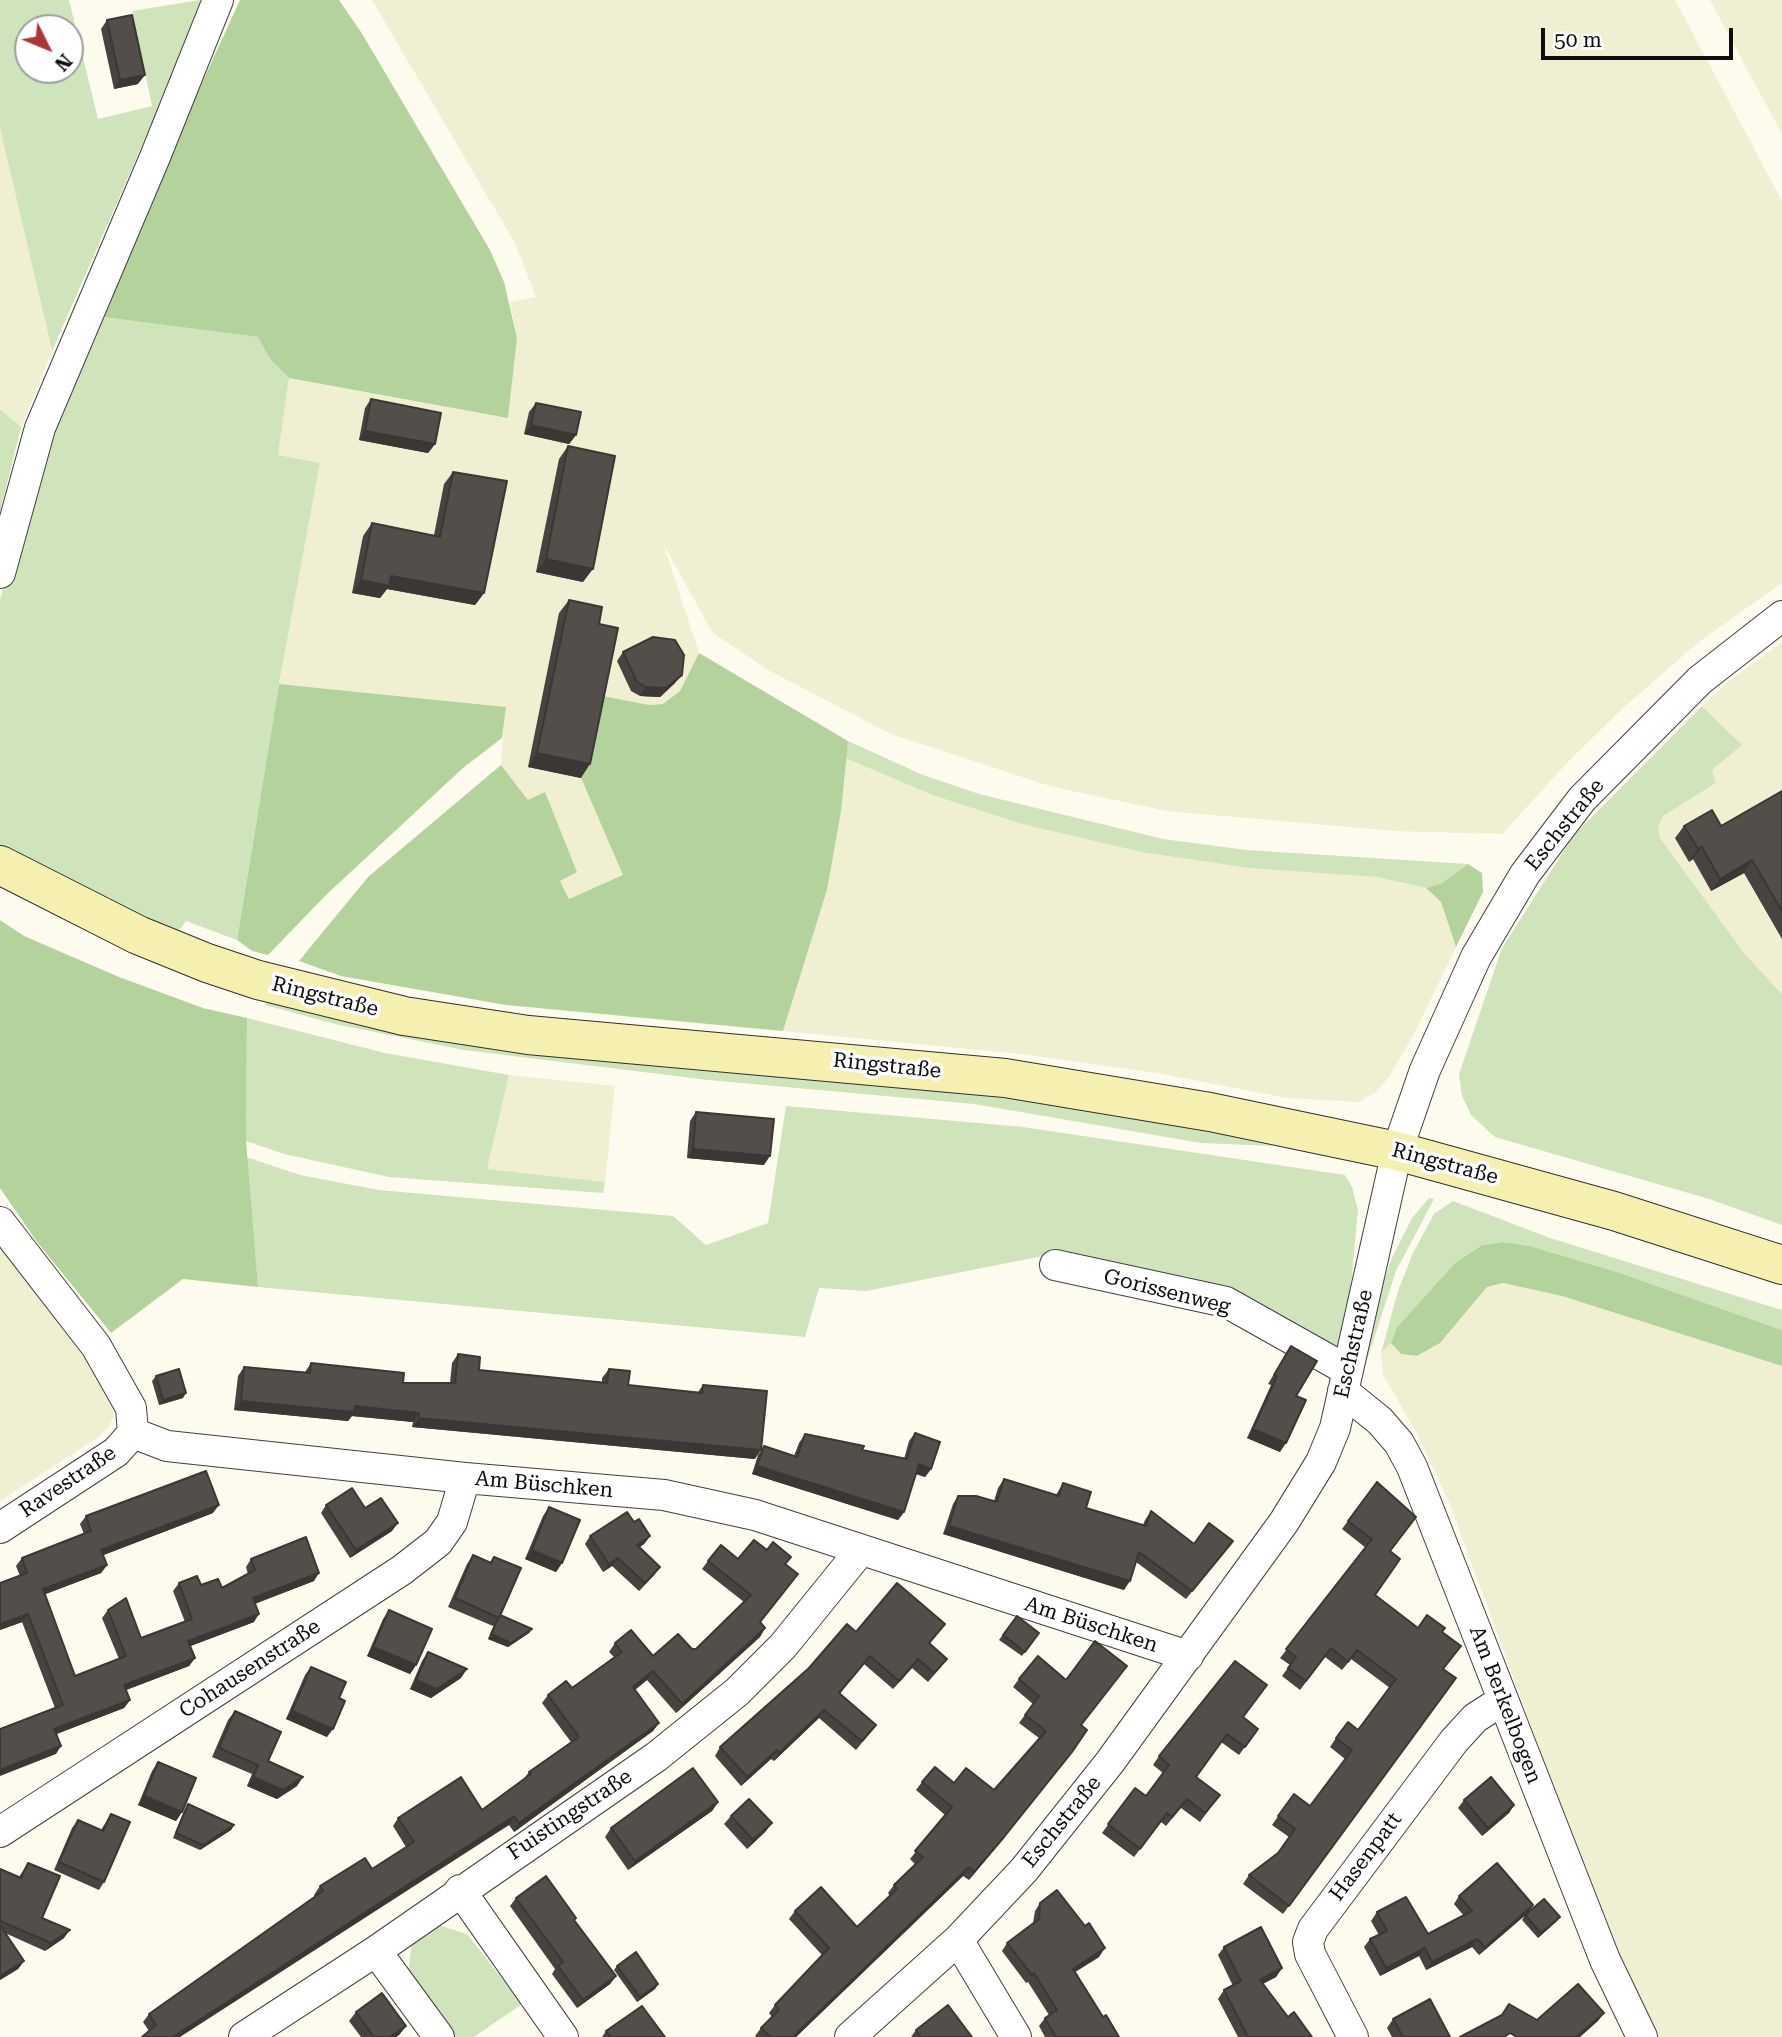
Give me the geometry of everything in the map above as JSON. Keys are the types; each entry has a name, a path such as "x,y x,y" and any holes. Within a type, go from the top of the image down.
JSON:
{"main road":[{"name":"Ringstraße","path":"0,865 138,935 206,963 258,981 404,1016 528,1035 1005,1078 1210,1112 1397,1151 1614,1211 1782,1265"}],"street":[{"path":"0,573 40,428 155,157 218,0"},
{"name":"Eschstraße","path":"850,2037 958,1940 1024,1870 1188,1656 1284,1522 1321,1462 1335,1428 1397,1151 1425,1070 1476,957 1525,874 1582,799 1652,724 1700,680 1782,616"},
{"path":"0,1222 96,1346 131,1408 132,1433"},
{"name":"Gorissenweg","path":"1055,1265 1226,1302 1345,1380"},
{"name":"Am Berkelbogen","path":"1345,1380 1399,1443 1412,1467 1605,1960 1642,2037"},
{"name":"Am Büschken","path":"132,1433 167,1446 465,1478 664,1495 755,1515 1188,1656"},
{"name":"Ravestraße","path":"0,1528 116,1452 132,1433"},
{"name":"Cohausenstraße","path":"0,1832 402,1570 438,1542 452,1522 465,1478"},
{"name":"Fuistingstraße","path":"244,2037 376,1951 656,1756 737,1692 783,1646 860,1551"},
{"name":"Hasenpatt","path":"1353,2037 1310,1954 1308,1942 1313,1929 1454,1741 1475,1718 1503,1700"},
{"path":"460,1890 563,2037"},
{"path":"958,1940 1016,2037"},
{"path":"376,1951 439,2037"}],"shaded area":[{"path":"372,0 1675,0 1782,201 1782,583 1700,641 1624,707 1568,762 1502,834 1395,831 1167,811 1053,787 891,734 768,670 712,632 663,543 699,653 680,691 663,704 649,705 598,695 581,778 624,875 570,900 560,881 577,872 545,793 528,800 501,765 505,707 279,684 320,463 278,455 289,378 508,417 517,338 510,302 536,297 515,243"},
{"path":"1710,0 1782,0 1782,134"},
{"path":"0,128 52,352 21,427 0,409"},
{"path":"1782,642 1782,994 1744,953 1660,838 1658,826 1662,816 1716,783 1711,770 1742,745 1702,706 1729,681"},
{"path":"845,758 935,796 1022,824 1141,852 1377,877 1426,888 1441,902 1456,947 1414,1034 1389,1077 1376,1092 1359,1102 1287,1098 1157,1073 1021,1054 783,1031 827,890 841,812"},
{"path":"509,1075 615,1086 605,1182 486,1169"},
{"path":"0,1247 74,1336 109,1393 114,1416 108,1428 97,1438 0,1501"},
{"path":"1503,1283 1562,1296 1782,1366 1782,2037 1655,2037 1600,1913 1449,1502 1418,1436 1383,1374 1381,1353 1391,1343 1401,1354 1418,1356 1437,1344 1487,1287"}],"green space":[{"path":"0,0 69,0 72,14 14,14 14,84 84,84 84,62 98,119 152,106 132,11 200,0 200,13 52,351 0,128"},
{"path":"240,0 339,0 361,32 490,250 504,282 517,338 508,418 289,378 270,359 258,337 95,316"},
{"path":"95,316 259,337 270,359 289,378 278,455 320,463 279,684 237,940 186,921 174,937 0,850 0,600 43,441"},
{"path":"0,409 21,427 0,512"},
{"path":"699,653 848,741 841,812 827,890 783,1031 506,1005 341,976 299,961 368,877 501,765 528,800 545,792 577,872 560,881 569,899 623,875 581,778 598,695 649,705 663,704 680,691"},
{"path":"279,684 506,707 502,738 463,768 326,895 268,955 252,951 237,940"},
{"path":"1702,706 1742,745 1712,770 1716,783 1663,816 1658,826 1660,838 1744,953 1782,994 1782,1225 1709,1199 1495,1137 1471,1115 1462,1096 1459,1074 1502,948 1574,835"},
{"path":"848,741 923,775 979,794 1163,839 1247,850 1468,864 1442,883 1426,888 1377,877 1250,868 1141,852 1022,824 935,796 845,758"},
{"path":"1468,864 1482,873 1483,892 1456,947 1441,902 1426,888 1442,883"},
{"path":"0,920 24,936 119,977 203,1008 247,1018 246,1141 258,1287 183,1279 111,1333 37,1242 0,1188"},
{"path":"271,998 1150,1118 1273,1146 1201,1143 974,1104 708,1080 464,1050 335,1024 265,1005"},
{"path":"247,1018 385,1053 509,1075 487,1169 605,1182 603,1193 389,1177 284,1154 246,1141"},
{"path":"786,1106 1023,1127 1345,1175 1352,1187 1358,1210 1350,1296 1338,1353 1058,1253 866,1291 819,1288 805,1337 258,1287 246,1157 300,1175 379,1190 673,1216 706,1245 768,1223"},
{"path":"1429,1198 1434,1199 1396,1271 1364,1369 1363,1359 1378,1297 1392,1258 1412,1218"},
{"path":"1453,1201 1550,1238 1782,1310 1782,1330 1617,1272 1530,1246 1503,1242 1482,1245 1455,1263 1397,1327 1391,1343 1381,1353 1398,1291 1413,1253 1434,1214"},
{"path":"1503,1242 1530,1246 1617,1272 1782,1330 1782,1366 1562,1296 1503,1283 1487,1287 1440,1343 1417,1356 1401,1354 1391,1343 1397,1327 1455,1263 1482,1245"},
{"path":"438,1925 467,1934 522,2004 474,2037 453,2037 408,1975 412,1942"}],"building":[{"path":"132,15 145,75 120,80 107,20"},
{"path":"371,399 441,413 435,444 365,431"},
{"path":"536,403 581,412 576,435 531,425"},
{"path":"568,446 615,456 593,569 546,559"},
{"path":"453,472 507,481 484,593 391,576 389,586 361,580 372,523 440,537"},
{"path":"569,600 602,607 599,624 618,628 590,764 537,753"},
{"path":"653,637 675,640 684,655 682,675 666,688 646,687 637,682 623,652"},
{"path":"1782,791 1782,911 1752,860 1720,879 1702,847 1698,849 1684,826 1712,810 1721,826"},
{"path":"696,1112 774,1119 770,1156 693,1149"},
{"path":"1291,1346 1317,1361 1296,1396 1306,1400 1286,1443 1253,1429 1277,1376 1274,1375"},
{"path":"458,1354 480,1357 479,1370 607,1383 609,1369 630,1371 628,1385 702,1393 703,1385 767,1391 761,1450 419,1418 419,1413 355,1406 354,1412 241,1401 244,1367 310,1373 311,1363 404,1373 403,1383 455,1383"},
{"path":"179,1369 186,1393 163,1400 156,1376"},
{"path":"915,1433 940,1442 931,1469 919,1464 904,1512 757,1466 764,1446 797,1457 805,1434 864,1446 862,1450 907,1459"},
{"path":"206,1471 219,1505 101,1550 107,1565 43,1589 75,1676 126,1656 108,1610 126,1598 141,1638 192,1619 179,1583 197,1576 201,1585 218,1579 222,1588 255,1570 251,1559 306,1537 319,1573 253,1598 259,1614 188,1641 195,1658 124,1685 130,1700 54,1729 61,1746 0,1770 0,1729 63,1705 28,1614 0,1624 0,1583 27,1573 22,1558 91,1531 86,1516"},
{"path":"1004,1479 1059,1496 1063,1483 1091,1492 1086,1508 1146,1526 1151,1511 1194,1544 1209,1523 1233,1541 1192,1591 1139,1552 1130,1581 949,1526 958,1496 976,1496 997,1502"},
{"path":"1377,1482 1416,1517 1390,1551 1400,1559 1375,1595 1418,1628 1427,1615 1445,1628 1442,1632 1461,1646 1443,1669 1456,1678 1289,1906 1249,1875 1278,1853 1295,1829 1278,1816 1294,1794 1310,1806 1352,1750 1336,1738 1348,1722 1358,1730 1396,1679 1357,1650 1348,1662 1331,1648 1306,1681 1288,1668 1296,1657 1286,1649 1372,1539 1348,1521"},
{"path":"352,1488 365,1508 381,1498 398,1523 356,1550 326,1505"},
{"path":"549,1507 580,1520 562,1563 532,1550"},
{"path":"627,1512 634,1522 639,1519 650,1536 637,1545 660,1567 645,1583 618,1558 609,1564 590,1536"},
{"path":"754,1540 767,1550 773,1542 791,1557 785,1564 798,1574 760,1622 765,1628 682,1704 653,1671 633,1687 659,1723 519,1823 514,1816 173,2037 142,2037 156,2025 149,2014 323,1891 320,1886 365,1858 372,1869 414,1842 398,1818 461,1777 482,1810 531,1774 529,1772 579,1737 548,1695 566,1681 572,1688 622,1652 615,1643 631,1630 653,1656 678,1634 692,1649 696,1649 751,1595 708,1561 721,1545 738,1559"},
{"path":"473,1555 491,1563 494,1557 521,1568 499,1618 455,1598"},
{"path":"897,1583 945,1624 929,1643 947,1659 934,1673 918,1659 899,1681 870,1656 839,1693 876,1725 862,1741 824,1710 779,1753 777,1750 747,1777 720,1747 809,1668 847,1624 856,1632"},
{"path":"389,1610 432,1629 416,1665 373,1647"},
{"path":"500,1615 532,1629 511,1643 491,1634"},
{"path":"1017,1616 1039,1633 1025,1652 1003,1635"},
{"path":"1095,1641 1127,1666 1081,1725 1087,1730 1072,1752 1004,1837 974,1872 969,1867 793,2037 770,2037 761,2028 779,2010 775,2005 829,1948 795,1911 821,1887 857,1927 897,1889 894,1885 923,1857 915,1851 952,1807 922,1782 935,1767 954,1783 966,1768 994,1790 1046,1731 1025,1715 1039,1696 1019,1679 1038,1656 1066,1680"},
{"path":"428,1652 467,1669 437,1689 416,1680"},
{"path":"1235,1661 1267,1685 1243,1717 1258,1729 1245,1747 1227,1734 1196,1777 1220,1795 1205,1813 1187,1799 1172,1817 1167,1813 1140,1849 1108,1824 1135,1788 1146,1796 1169,1765 1159,1756"},
{"path":"311,1667 346,1682 339,1698 345,1701 333,1729 292,1711"},
{"path":"235,1711 281,1732 268,1761 303,1777 283,1790 253,1777 258,1765 219,1748"},
{"path":"158,1762 196,1778 182,1812 144,1796"},
{"path":"693,1768 718,1802 635,1861 611,1828"},
{"path":"1491,1777 1514,1805 1488,1828 1464,1800"},
{"path":"749,1799 772,1823 753,1840 731,1816"},
{"path":"188,1804 234,1825 203,1845 176,1833"},
{"path":"111,1814 130,1822 104,1882 59,1862 78,1820 103,1831"},
{"path":"28,1863 60,1876 42,1918 70,1930 51,1943 0,1921 0,1869 21,1878"},
{"path":"1497,1863 1533,1905 1485,1947 1477,1939 1432,1962 1425,1948 1386,1968 1370,1939 1387,1931 1377,1912 1406,1897 1428,1934 1472,1911 1459,1896"},
{"path":"546,1876 576,1918 574,1920 616,1976 583,2000 558,1966 563,1962 516,1898"},
{"path":"1057,1890 1085,1926 1089,1923 1105,1948 1073,1969 1119,2037 1056,2037 1045,2018 1057,2010 1034,1973 1032,1975 1007,1943 1039,1919 1040,1903"},
{"path":"1544,1899 1560,1917 1541,1933 1525,1915"},
{"path":"0,1925 24,1961 0,1976"},
{"path":"1261,1927 1282,1968 1260,1980 1288,2017 1294,2012 1312,2037 1248,2037 1224,1990 1241,1981 1224,1947"},
{"path":"636,1952 658,1984 640,1997 617,1966"},
{"path":"1578,1984 1604,2013 1576,2037 1517,2037 1510,2033 1504,2037 1460,2037 1502,2015 1509,2004 1537,2020"},
{"path":"382,1993 406,2026 390,2037 374,2037 356,2012"},
{"path":"1430,1999 1450,2037 1403,2037 1393,2019"},
{"path":"948,2005 972,2037 921,2037 916,2030"},
{"path":"642,2006 665,2037 610,2037 606,2031"}]}
